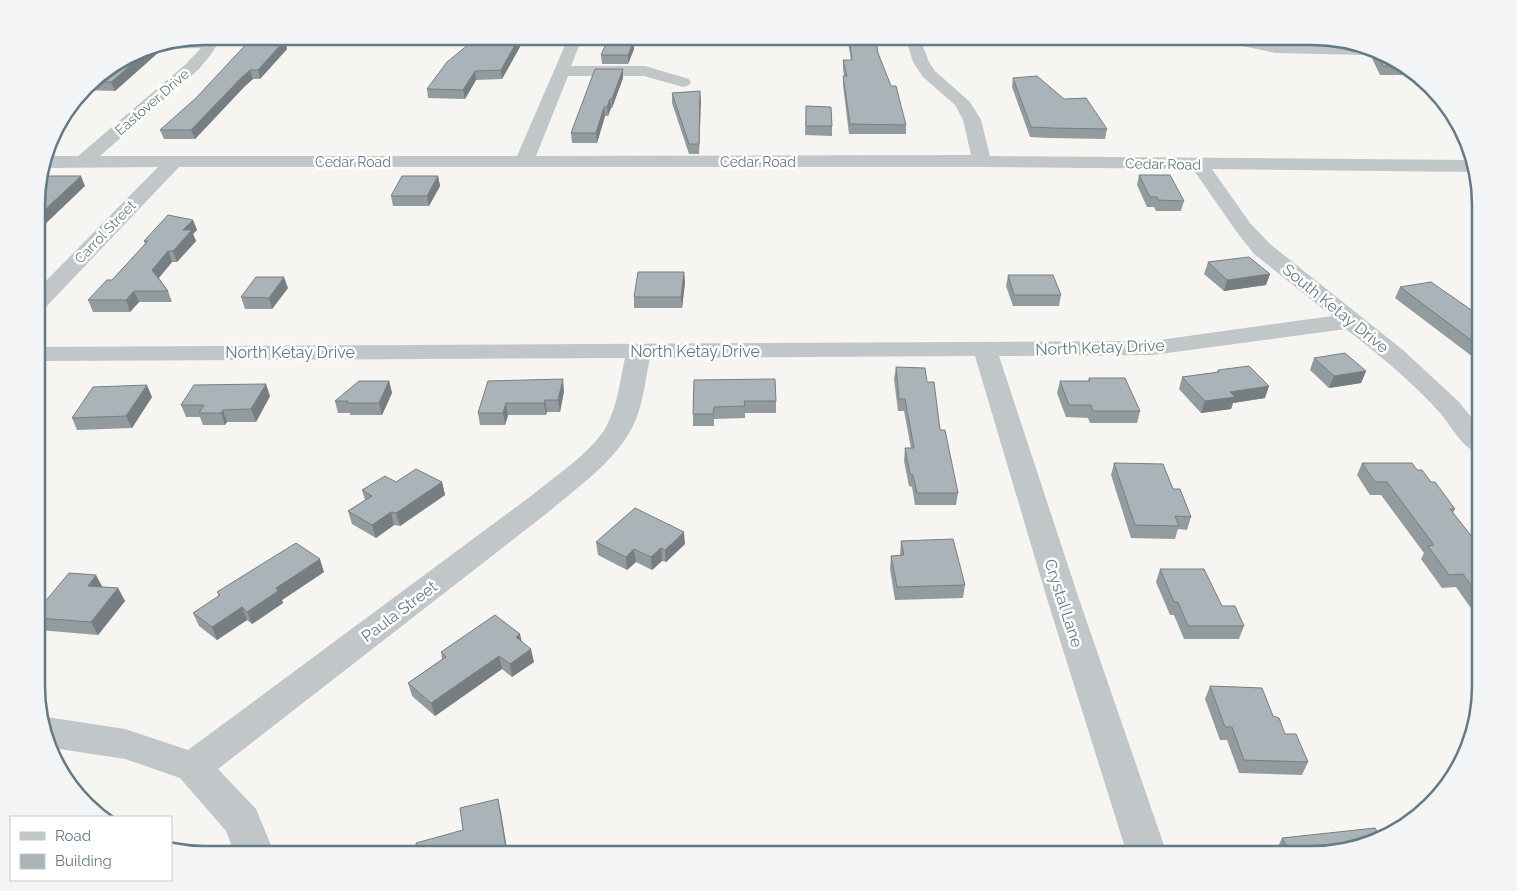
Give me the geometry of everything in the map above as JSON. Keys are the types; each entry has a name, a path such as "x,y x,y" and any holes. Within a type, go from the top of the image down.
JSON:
{"street":[{"name":"Eastover Drive","path":"83,162 192,66 210,45"},
{"path":"524,162 572,45"},
{"path":"915,45 921,62 929,74 962,102 972,120 982,161"},
{"path":"1260,45 1276,48 1352,50"},
{"path":"562,71 645,71 683,82"},
{"name":"Cedar Road","path":"52,162 982,161 1200,165 1467,166"},
{"name":"Carrol Street","path":"45,295 173,163"},
{"name":"South Ketay Drive","path":"1200,165 1243,228 1262,249 1394,355 1442,400 1472,436"},
{"name":"North Ketay Drive","path":"45,354 1152,348 1350,321"},
{"name":"Crystal Lane","path":"985,350 1064,602 1144,846"},
{"name":"Paula Street","path":"193,768 541,503 584,467 615,434 628,402 639,351"},
{"path":"52,733 125,744 193,768 242,821 252,846"}],"building":[{"path":"245,45 280,45 258,70 250,70 242,77 191,130 160,130 196,98"},
{"path":"468,45 515,45 501,70 475,71 463,90 427,89 447,62"},
{"path":"606,45 632,45 628,55 601,55"},
{"path":"850,45 877,45 891,86 896,86 906,125 850,124 843,76 847,76 843,60 852,60"},
{"path":"1380,60 1392,66 1383,66"},
{"path":"135,62 111,82 104,82 125,66"},
{"path":"595,69 623,69 612,99 610,99 607,107 604,107 596,133 571,133"},
{"path":"1037,76 1064,99 1086,98 1107,129 1031,127 1013,78"},
{"path":"700,91 699,144 689,144 672,93"},
{"path":"806,106 831,107 832,126 806,126"},
{"path":"1139,175 1170,175 1184,201 1158,200 1157,197 1150,197"},
{"path":"48,176 81,176 45,209"},
{"path":"402,176 438,176 427,196 391,196"},
{"path":"168,215 193,220 183,230 192,230 173,251 168,251 152,270 168,291 134,291 126,300 88,300 107,280 112,280 148,241 144,241"},
{"path":"1249,257 1270,274 1227,280 1208,262"},
{"path":"638,272 684,272 681,297 634,297"},
{"path":"1008,275 1053,275 1061,295 1014,295"},
{"path":"256,277 284,277 269,298 241,297"},
{"path":"1431,282 1472,310 1472,341 1400,287"},
{"path":"1345,353 1366,371 1334,376 1314,358"},
{"path":"1249,366 1269,386 1230,392 1235,397 1205,401 1182,377 1219,372 1218,370"},
{"path":"896,367 925,368 927,382 934,382 940,430 945,430 958,493 917,493 913,475 910,474 905,448 914,448 905,399 899,399"},
{"path":"1089,378 1125,378 1140,411 1093,411 1091,405 1069,405 1060,381 1090,381"},
{"path":"563,379 558,400 545,400 544,403 506,403 503,413 478,413 488,381"},
{"path":"775,379 776,401 744,401 745,406 714,407 713,414 693,414 694,380"},
{"path":"359,381 389,381 379,403 335,401"},
{"path":"266,384 251,409 223,410 221,413 199,413 204,405 181,405 194,385"},
{"path":"147,385 126,416 72,418 93,387"},
{"path":"1114,463 1163,464 1173,489 1180,489 1191,517 1175,516 1179,526 1135,525"},
{"path":"1362,463 1412,463 1417,470 1422,470 1431,482 1435,482 1455,509 1450,509 1472,537 1472,587 1463,574 1449,575 1428,546 1434,545 1387,482 1375,482"},
{"path":"416,469 442,482 396,513 391,512 372,525 348,511 372,496 362,490 385,476 396,482"},
{"path":"635,508 684,532 665,550 661,548 651,557 634,549 626,557 596,542"},
{"path":"953,539 965,585 897,587 891,556 904,555 901,541"},
{"path":"296,543 320,559 276,588 278,591 247,612 242,607 212,627 193,613 220,595 217,592"},
{"path":"1160,569 1204,569 1222,606 1235,606 1244,626 1188,626 1178,602 1174,602"},
{"path":"69,573 96,575 88,586 118,588 91,622 45,619 45,602"},
{"path":"495,615 520,634 516,637 531,649 510,664 499,656 431,703 408,683 446,657 441,652"},
{"path":"1210,686 1262,688 1273,716 1279,718 1285,734 1296,734 1308,762 1244,760 1232,727 1225,727"},
{"path":"498,799 506,846 416,846 416,843 463,830 460,808"},
{"path":"1375,828 1377,831 1343,843 1322,846 1286,846 1282,838"}]}
